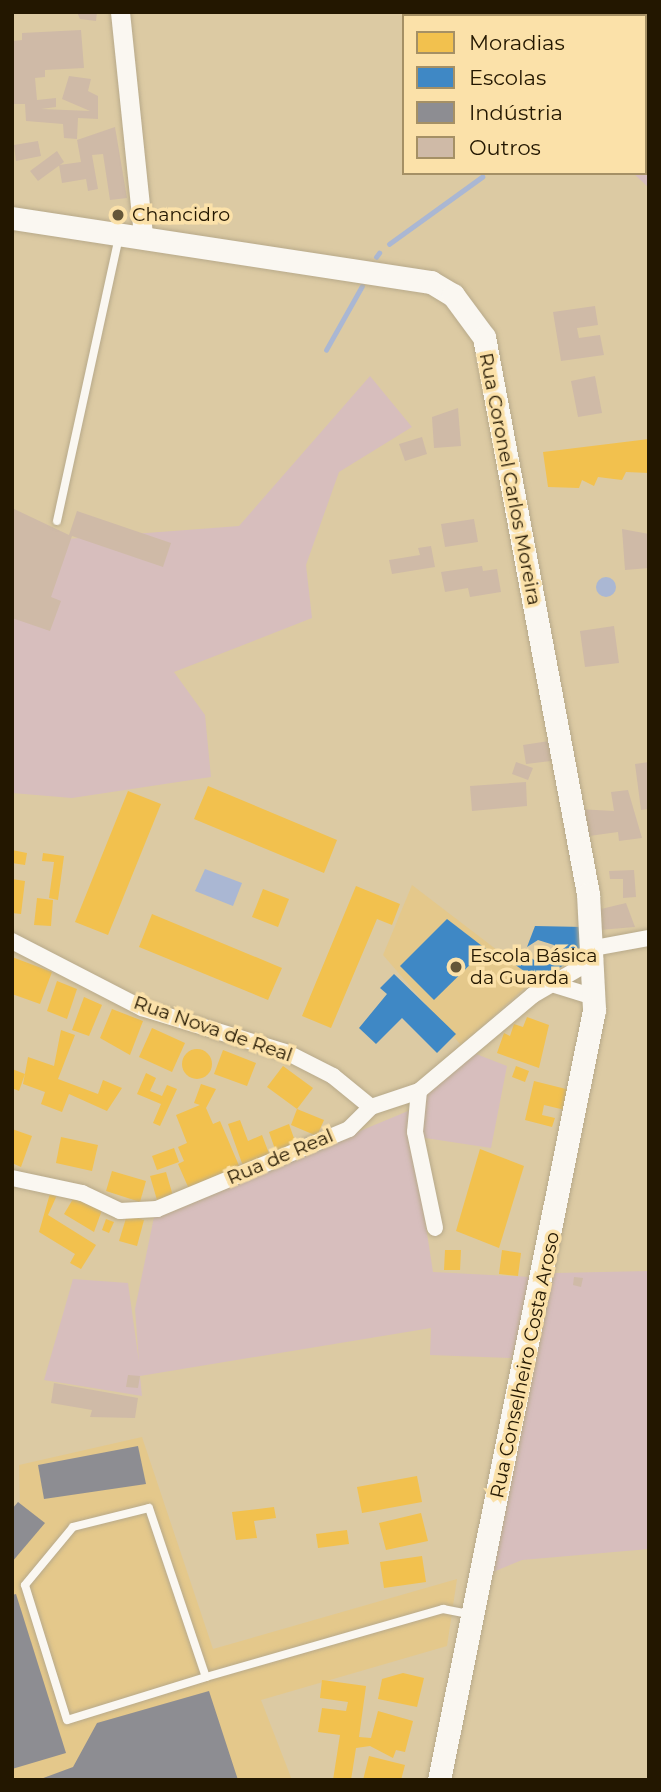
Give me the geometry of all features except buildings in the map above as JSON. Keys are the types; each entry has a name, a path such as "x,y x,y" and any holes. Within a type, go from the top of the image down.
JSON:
{"main road":[{"name":"Rua Coronel Carlos Moreira","path":"12,218 431,282 470,316 488,361 594,954"},
{"name":"Rua Conselheiro Costa Aroso","path":"439,1780 574,1130 594,997 594,954"}],"street":[{"path":"120,12 143,236"},
{"path":"594,954 649,938"},
{"name":"Rua Nova de Real","path":"12,941 142,1007 288,1053 333,1076 371,1107"},
{"name":"Rua de Real","path":"12,1178 143,1213 349,1129 371,1107 419,1091 552,984 594,954"},
{"path":"552,984 594,997"},
{"path":"419,1091 415,1132 435,1228"}],"lane":[{"path":"57,521 119,233"},
{"path":"206,1677 149,1508 73,1527 25,1585 67,1720 443,1609 472,1615"}],"shaded area":[{"path":"649,111 649,188 635,175 647,175"},
{"path":"370,376 412,427 339,472 306,565 312,618 174,672 205,715 211,777 72,798 12,793 12,561 54,540 239,526"},
{"name":"Escola Básica da Guarda","path":"412,885 535,979 461,1045 383,955"},
{"path":"471,1052 507,1066 491,1148 412,1136 433,1272 531,1277 512,1358 430,1355 431,1328 140,1376 142,1396 44,1380 73,1279 128,1283 139,1362 135,1309 154,1217 408,1111"},
{"path":"649,1271 649,1549 522,1560 493,1572 554,1273"},
{"path":"142,1437 213,1649 457,1579 447,1646 261,1700 292,1780 12,1780 12,1520 20,1512 19,1465"}],"water":[{"path":"602,577 610,577 616,587 610,597 602,597 596,591 596,583"},
{"path":"205,869 242,883 233,906 195,891"}],"waterway":[{"path":"389,244 482,177"},
{"path":"376,257 379,253"},
{"path":"326,350 362,286"}],"place":[{"name":"Chancidro","path":"118,215"},
{"name":"Escola Básica da Guarda","path":"456,967"}]}
